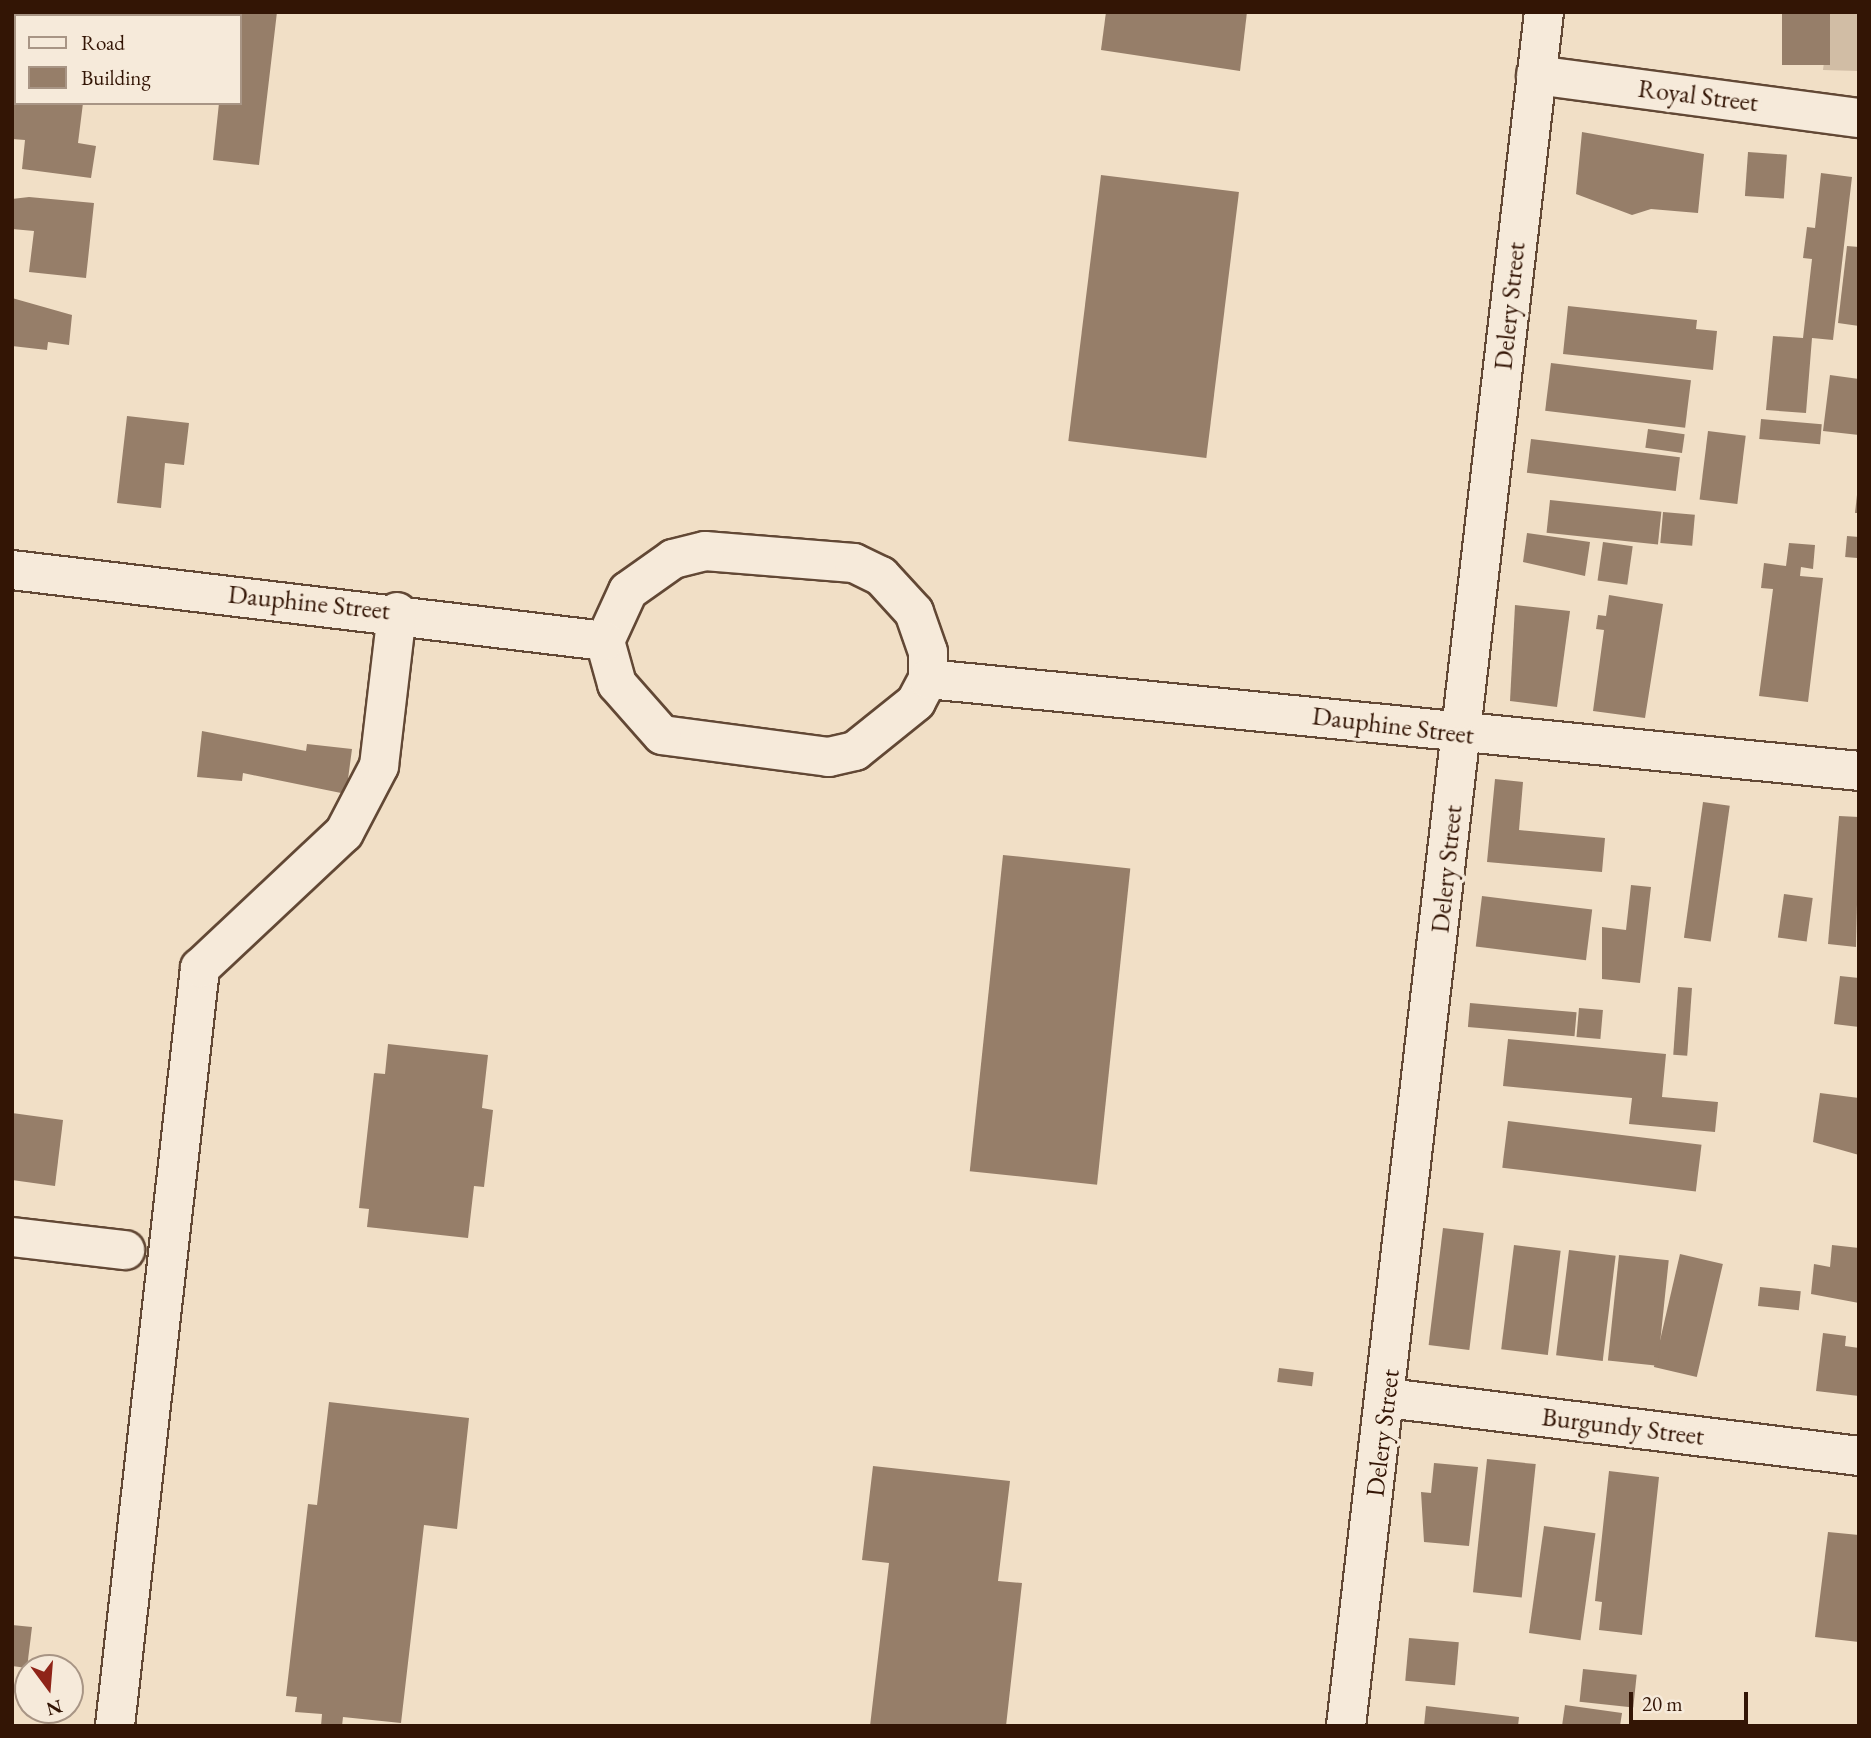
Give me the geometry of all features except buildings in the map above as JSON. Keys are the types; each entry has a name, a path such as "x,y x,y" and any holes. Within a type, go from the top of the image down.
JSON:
{"street":[{"name":"Delery Street","path":"1346,1726 1387,1398 1544,12"},
{"name":"Royal Street","path":"1536,75 1859,118"},
{"path":"705,551 854,563 881,576 914,612 928,652 928,679 898,720 855,751 829,757 662,735 617,684 605,641 628,591 673,559 705,551"},
{"name":"Dauphine Street","path":"12,570 397,612 605,641"},
{"path":"115,1726 200,968 344,833 379,766 397,612"},
{"name":"Dauphine Street","path":"928,679 1462,735 1859,771"},
{"path":"12,1237 125,1250"},
{"name":"Burgundy Street","path":"1387,1398 1859,1456"}],"shaded area":[{"path":"1830,12 1859,12 1859,71 1823,70"}]}
